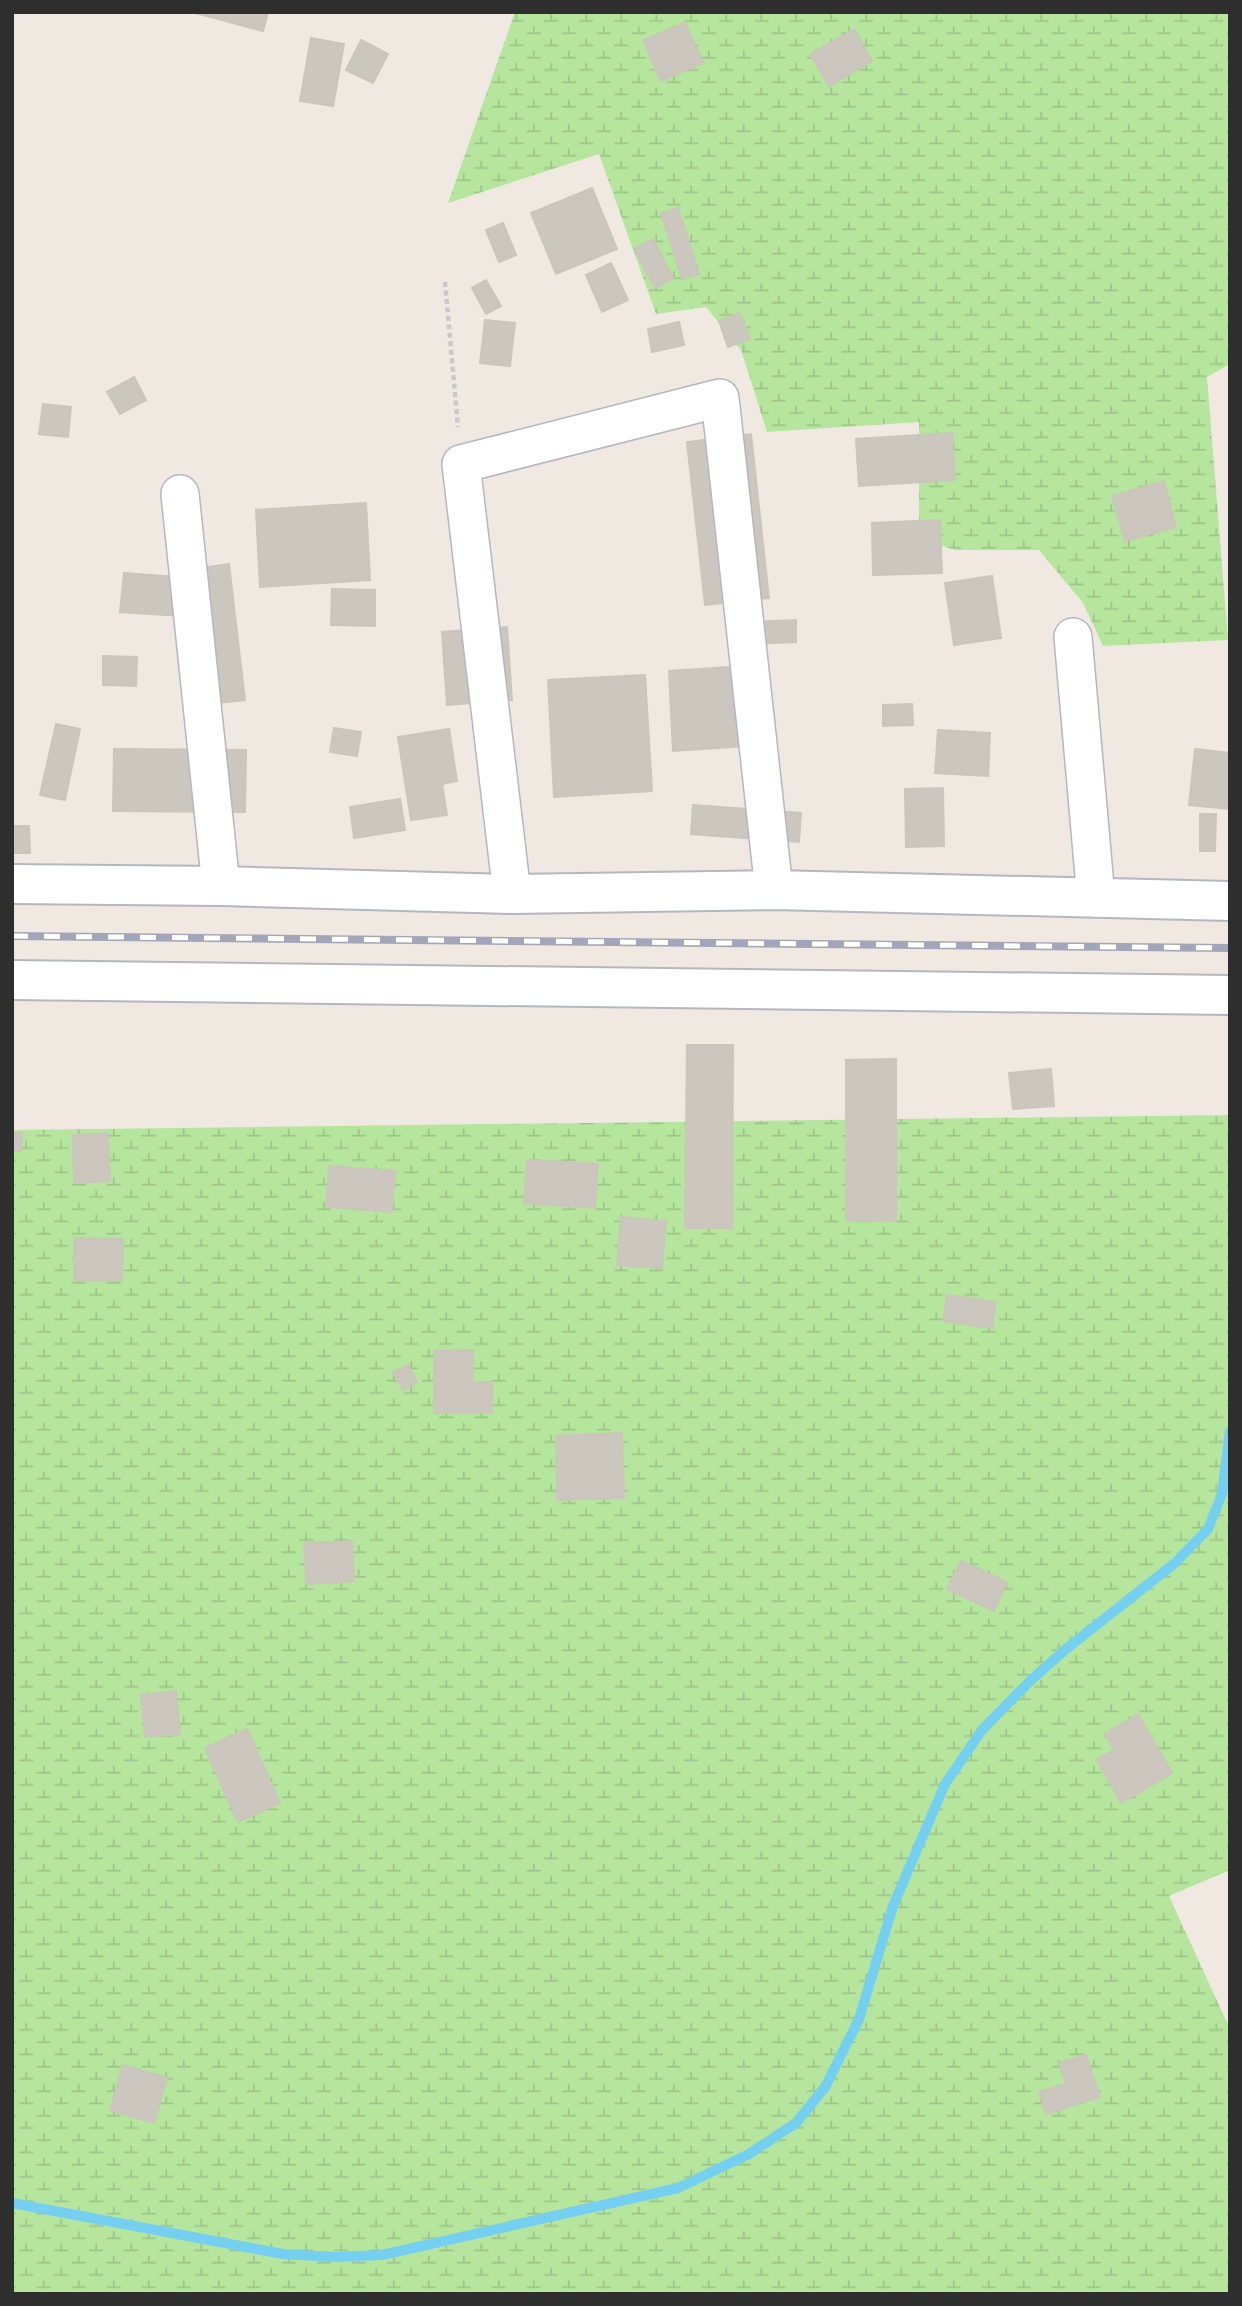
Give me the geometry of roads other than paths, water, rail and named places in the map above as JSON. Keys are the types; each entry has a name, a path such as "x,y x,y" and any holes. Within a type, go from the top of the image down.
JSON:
{"main road":[{"path":"12,884 220,886 512,894 774,890 1230,901"},
{"path":"12,980 1230,995"}],"street":[{"path":"512,894 461,464 720,398 774,890"},
{"path":"180,494 220,886"},
{"path":"1073,637 1096,898"}],"waterway":[{"path":"12,2203 283,2254 335,2257 382,2255 678,2188 749,2154 796,2123 825,2087 859,2019 893,1906 945,1784 982,1730 1030,1681 1175,1563 1208,1529 1222,1494 1230,1431"}],"railway":[{"path":"12,936 1230,948"}]}
